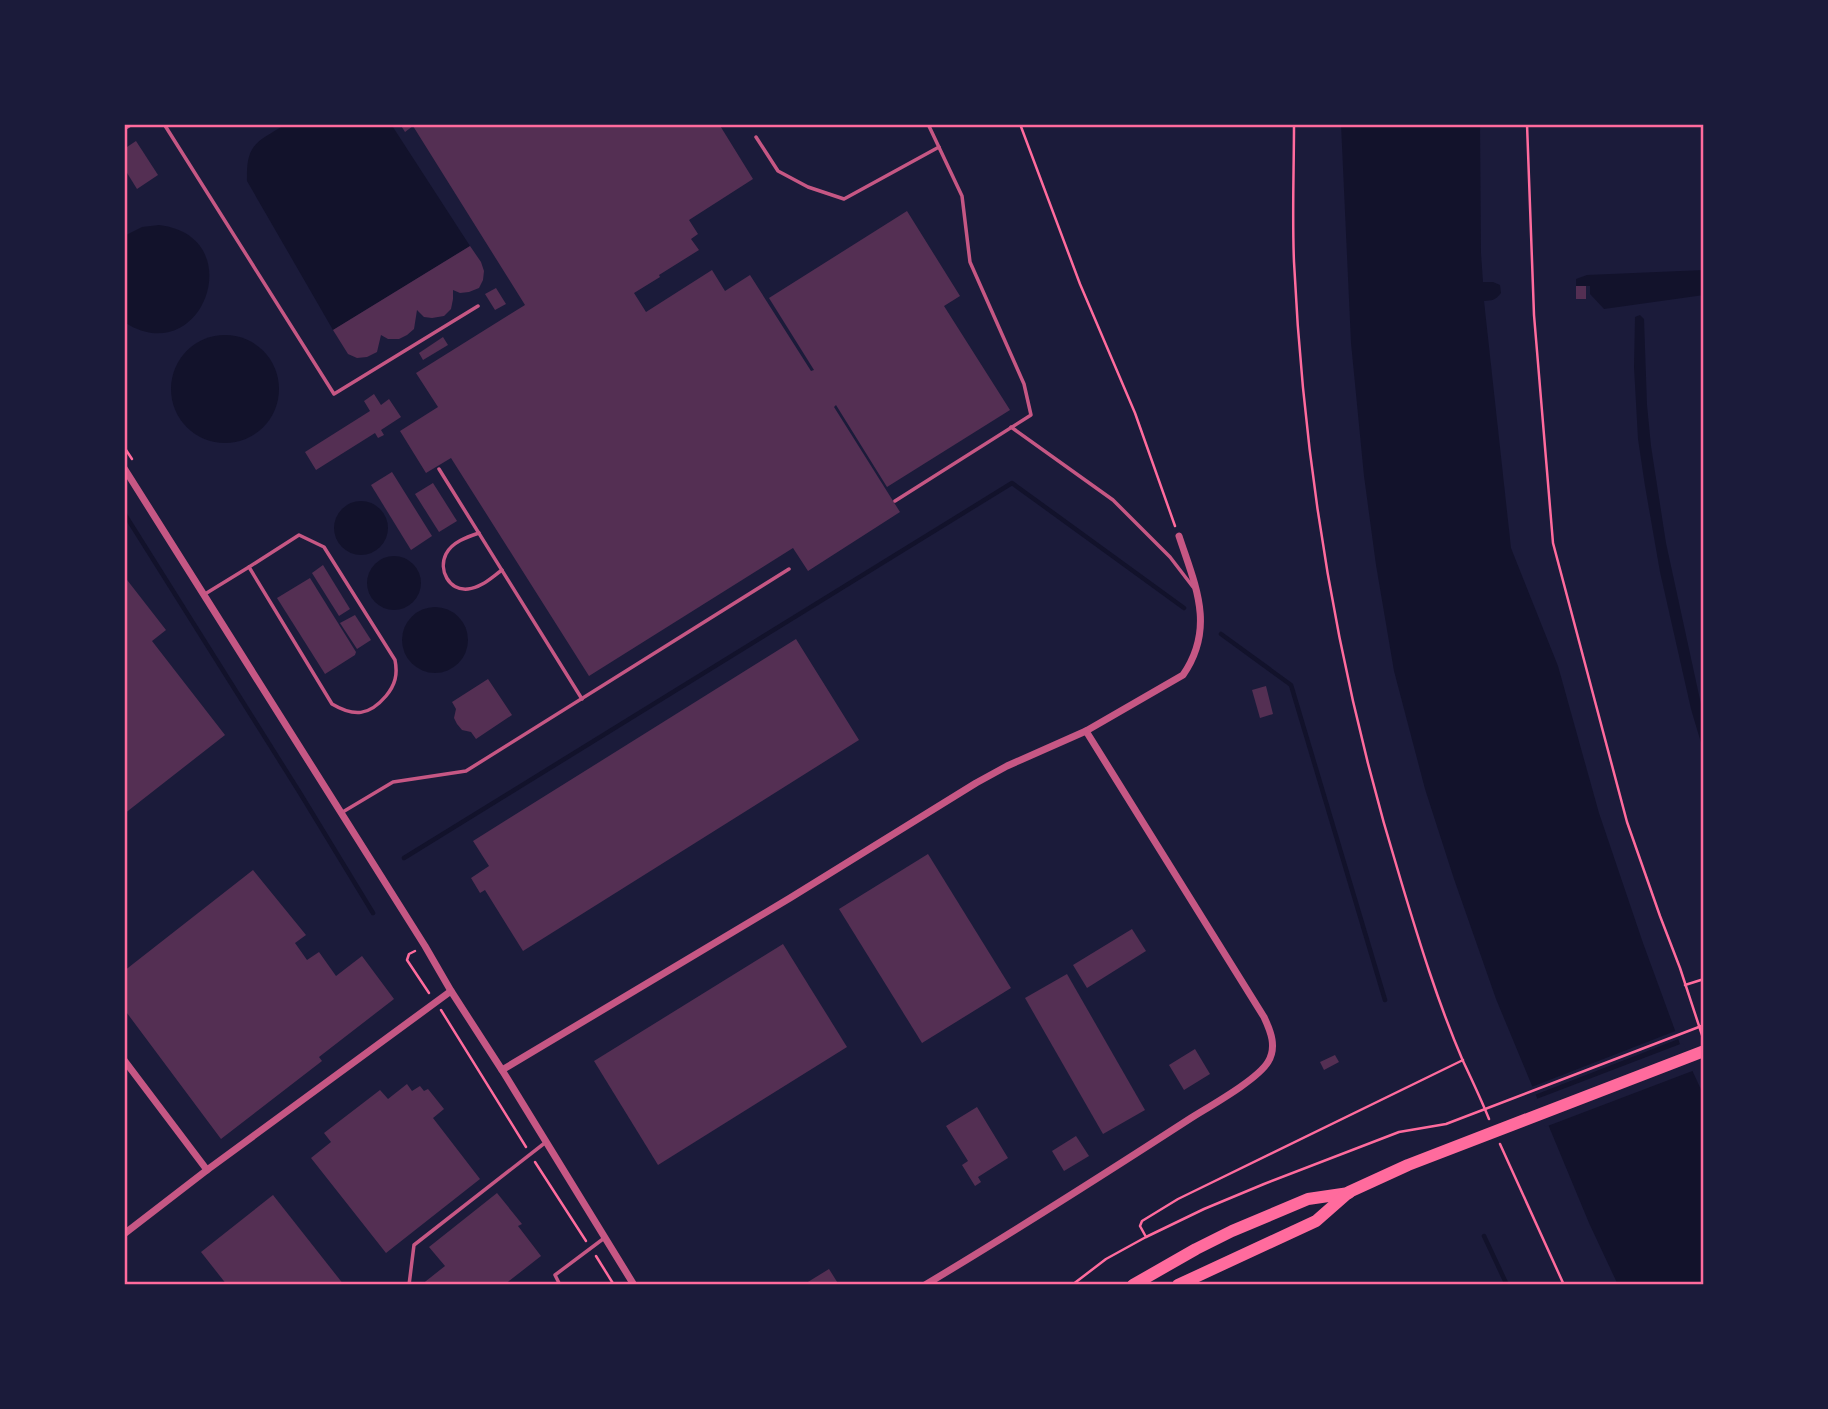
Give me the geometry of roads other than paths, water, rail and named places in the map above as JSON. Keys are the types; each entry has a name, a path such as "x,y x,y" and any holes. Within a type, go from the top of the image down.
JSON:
{"main road":[{"path":"1133,1285 1232,1231 1308,1199 1349,1192 1408,1164 1704,1051"},
{"path":"1178,1285 1316,1221 1349,1192"}],"street":[{"path":"124,468 425,946 634,1285"},
{"path":"502,1070 976,783 1007,766 1086,732 1183,675 1192,662 1202,628 1198,595 1179,536"},
{"path":"925,1285 1243,1085 1264,1068 1273,1049 1270,1030 1264,1017 1086,732"},
{"path":"124,1234 451,991"},
{"path":"124,1060 207,1170"}],"lane":[{"path":"124,129 132,124"},
{"path":"164,124 334,394 478,306"},
{"path":"895,501 1031,415 1024,384 970,262 962,196 928,124"},
{"path":"757,137 778,171 808,187 844,199 939,147"},
{"path":"1011,427 1113,500 1170,557 1198,595"},
{"path":"439,469 582,699"},
{"path":"479,533 459,541 447,552 443,567 448,581 454,586 469,589 484,583 502,570"},
{"path":"204,595 299,536 324,547 395,660 397,673 394,685 378,705 370,710 356,712 332,704 248,568"},
{"path":"341,813 393,782 466,771 789,569"},
{"path":"409,1285 414,1245 547,1142"},
{"path":"560,1285 555,1275 605,1237"}],"waterway":[{"path":"404,858 1012,483 1184,608"},
{"path":"124,513 373,913"},
{"path":"1221,634 1291,685 1385,1000"},
{"path":"1484,1236 1507,1285"}]}
